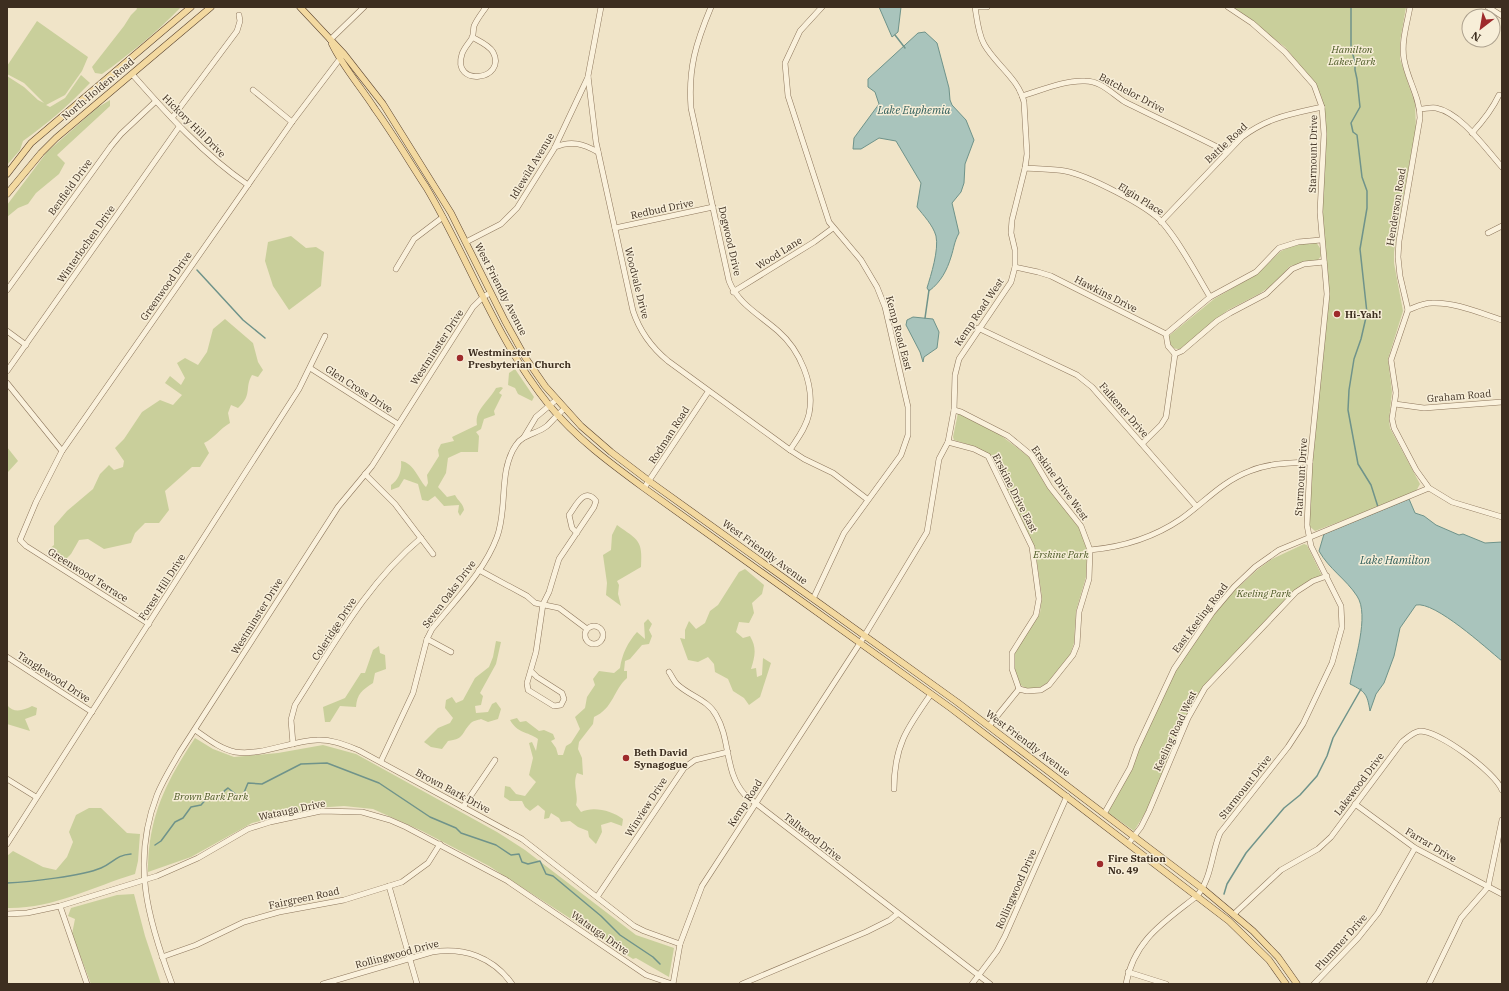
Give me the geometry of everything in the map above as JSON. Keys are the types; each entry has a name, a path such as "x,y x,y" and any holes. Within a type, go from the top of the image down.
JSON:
{"main road":[{"name":"North Holden Road","path":"7,174 31,143 191,7"},
{"name":"North Holden Road","path":"7,194 41,153 211,7"},
{"name":"West Friendly Avenue","path":"300,7 344,54 387,110 432,182 466,242 490,293 525,357 564,409 611,452 649,481 989,726 1203,889 1234,914 1267,945 1297,984"},
{"name":"West Friendly Avenue","path":"330,40 339,58 375,108 443,217 483,297 518,361 558,415 605,459 931,694 1197,896 1248,937 1269,960 1286,984"}],"street":[{"path":"330,40 364,7"},
{"path":"472,37 489,47 495,61 490,71 482,77 476,78 468,74 462,66 462,54 472,37 477,20 486,7"},
{"name":"Woodvale Drive","path":"601,7 588,76 598,152 633,311 639,327 657,352 708,392 790,450 804,459 833,473 868,499"},
{"name":"Dogwood Drive","path":"711,7 695,49 690,88 691,108 729,281 733,292 780,332 797,354 809,388 809,414 805,427 790,450"},
{"name":"Kemp Road East","path":"813,599 844,533 901,455 908,435 908,407 885,307 877,287 861,260 829,222 788,96 785,77 785,63 793,43 800,31 822,7"},
{"path":"975,7 987,7"},
{"name":"Kemp Road West","path":"860,643 927,532 939,459 948,442 954,410 955,375 958,359 1011,282 1015,268 1012,220 1025,168 1026,128 1022,96 983,43 975,7"},
{"name":"Starmount Drive","path":"1126,984 1128,972 1140,946 1151,934 1197,896 1203,889 1209,877 1215,848 1220,833 1288,747 1303,724 1332,663 1341,636 1341,606 1316,558 1309,538 1307,507 1310,462 1326,305 1320,212 1324,134 1322,107 1314,85 1285,52 1252,24 1228,7"},
{"name":"Henderson Road","path":"1408,310 1400,276 1398,257 1401,222 1420,129 1420,110 1404,59 1403,41 1410,7"},
{"path":"1488,7 1502,16"},
{"path":"172,118 237,31 240,21 239,16"},
{"name":"Greenwood Drive","path":"20,540 36,502 62,451 292,122 339,58 344,54"},
{"name":"Hickory Hill Drive","path":"132,74 179,127 209,155 248,186"},
{"name":"Idlewild Avenue","path":"466,242 501,224 517,208 555,147 588,76"},
{"name":"Batchelor Drive","path":"1022,96 1072,82 1096,82 1105,86 1124,101 1227,152"},
{"path":"253,90 292,122"},
{"path":"1472,133 1487,115 1499,95"},
{"name":"Benfield Drive","path":"7,290 111,146 121,134 156,101"},
{"name":"Battle Road","path":"1161,222 1242,137 1266,121 1322,107"},
{"path":"1420,110 1434,108 1446,111 1472,133 1502,166"},
{"name":"Winterlochen Drive","path":"7,371 179,127"},
{"path":"555,147 565,143 577,143 598,152"},
{"name":"Elgin Place","path":"1025,168 1064,171 1076,174 1130,201 1161,222 1210,297"},
{"name":"Redbud Drive","path":"615,228 713,207"},
{"path":"396,269 414,239 443,217"},
{"path":"1488,233 1502,226"},
{"name":"Wood Lane","path":"733,292 833,228"},
{"path":"1142,444 1161,425 1166,417 1175,354 1168,346 1166,334 1210,297 1256,272 1279,248 1298,242 1321,240"},
{"path":"1175,354 1182,351 1217,321 1275,288 1292,269 1304,264 1324,262"},
{"name":"Hawkins Drive","path":"1015,268 1051,276 1166,334"},
{"name":"Westminster Drive","path":"172,984 148,914 144,880 145,843 150,819 158,794 168,773 338,507 365,474 473,307 483,297 490,293"},
{"path":"1502,320 1451,305 1433,303 1424,304 1408,310 1391,360 1396,392 1392,419 1394,428 1416,470 1429,488 1452,502 1502,517"},
{"name":"Falkener Drive","path":"978,328 1077,375 1092,387 1196,506"},
{"path":"7,331 26,345"},
{"name":"Forest Hill Drive","path":"7,844 299,390 325,336"},
{"name":"Glen Cross Drive","path":"310,368 398,424"},
{"path":"7,383 62,451"},
{"name":"Rodman Road","path":"644,488 708,392"},
{"name":"Seven Oaks Drive","path":"524,437 536,417 556,400"},
{"name":"Graham Road","path":"1395,404 1424,408 1502,402"},
{"name":"Seven Oaks Drive","path":"381,761 413,693 427,639 432,629 479,570 498,536 510,456 516,444 524,437 546,426 564,409"},
{"name":"Erskine Drive West","path":"954,410 961,412 1008,436 1031,455 1050,487 1081,526 1090,550 1089,579 1079,612 1077,645 1073,655 1049,685 1041,690 1027,691 1019,689"},
{"name":"Erskine Drive East","path":"948,442 974,449 988,456 1032,547 1039,609 1012,653 1012,669 1019,689"},
{"path":"1090,550 1109,548 1144,539 1181,519 1221,486 1251,470 1271,464 1310,462"},
{"path":"365,474 395,504 433,554"},
{"name":"East Keeling Road","path":"1104,814 1130,768 1174,669 1212,613 1234,587 1255,567 1280,550 1429,488"},
{"path":"532,672 537,677 562,693 564,699 561,705 554,706 528,690 527,683 532,672 543,604 549,592 559,559 577,533 594,507 596,501 593,497 587,495 582,496 569,516 572,528 577,533"},
{"name":"Coleridge Drive","path":"293,744 291,720 295,705 374,585 392,564 421,538"},
{"name":"Greenwood Terrace","path":"20,540 26,546 149,624"},
{"path":"479,570 527,596 535,603 560,608 587,629"},
{"name":"Keeling Road West","path":"1128,844 1149,811 1188,718 1204,688 1296,592 1313,581 1326,576"},
{"path":"427,639 451,652"},
{"name":"Kemp Road","path":"672,984 680,944 702,886 860,643"},
{"name":"Tanglewood Drive","path":"7,657 92,712"},
{"name":"Tallwood Drive","path":"670,672 677,684 704,701 715,713 721,724 733,779 738,787 755,804 990,984"},
{"path":"989,726 1019,689"},
{"path":"894,789 894,773 900,742 931,694"},
{"name":"Brown Bark Drive","path":"195,730 224,748 235,752 251,752 317,740 329,741 358,750 381,761 522,839 634,926 680,944"},
{"name":"Lakewood Drive","path":"1234,914 1281,870 1324,844 1402,742 1418,731 1429,732 1439,736 1490,772 1497,780 1502,790"},
{"name":"Winview Drive","path":"597,897 684,768 695,760 728,752"},
{"path":"463,807 495,760"},
{"path":"7,779 36,798"},
{"name":"Rollingwood Drive","path":"972,984 980,975 1005,936 1067,796"},
{"name":"Farrar Drive","path":"1355,804 1415,848 1502,894"},
{"name":"Watauga Drive","path":"7,914 27,913 60,906 144,880 198,858 248,829 270,822 321,811 362,812 390,820 440,844 506,880 646,975 672,984"},
{"path":"1429,984 1461,918 1488,887 1502,820"},
{"name":"Fairgreen Road","path":"162,957 196,945 244,922 280,912 344,900 402,882 416,873 428,862 440,844"},
{"name":"Plummer Drive","path":"1314,984 1358,938 1378,913 1415,848"},
{"path":"389,886 417,984"},
{"path":"60,906 86,984"},
{"path":"742,984 866,932 890,920 897,914"},
{"name":"Rollingwood Drive","path":"323,984 335,982 410,958 446,950 465,951 492,963 504,973 512,984"},
{"path":"1128,972 1166,984"}],"green space":[{"path":"136,7 181,7 153,34 123,59 102,74 95,73 92,67 137,9"},
{"name":"Hamilton Lakes Park","path":"1232,7 1406,7 1400,42 1400,59 1415,104 1416,129 1394,252 1394,263 1403,311 1388,359 1392,392 1389,420 1390,428 1420,484 1415,493 1315,531 1308,525 1308,503 1326,324 1322,213 1325,115 1321,96 1315,84 1285,47"},
{"path":"37,21 88,57 82,71 65,95 46,105 50,107 65,98 81,75 90,83 58,114 23,141 20,150 7,165 7,76 44,103 24,83 7,74 7,66"},
{"path":"110,100 110,106 57,155 65,163 59,174 36,193 28,204 18,208 7,217 7,205 47,152 97,108"},
{"path":"291,236 306,248 316,247 324,252 321,286 289,310 273,286 265,261 268,242"},
{"path":"1316,242 1320,248 1321,256 1318,260 1290,266 1274,284 1259,294 1228,310 1180,349 1175,349 1172,346 1168,337 1214,299 1257,274 1281,251 1297,244"},
{"path":"225,319 253,343 258,362 263,370 258,377 252,375 247,395 243,403 238,408 231,405 228,413 230,423 204,443 209,453 200,467 192,467 165,491 169,510 159,523 145,523 135,533 131,543 104,549 88,539 79,540 71,554 62,563 47,551 54,545 54,526 67,511 93,489 100,474 109,465 114,470 123,467 124,461 115,448 124,439 142,412 160,400 173,405 182,395 165,383 170,376 181,385 185,378 177,363 185,358 198,365 207,352 213,329"},
{"path":"515,369 534,397 532,401 518,394 515,388 508,385 509,373"},
{"path":"496,388 503,388 499,393 502,395 494,411 495,415 484,419 481,429 476,432 479,436 478,452 461,452 448,458 446,473 438,487 447,497 455,495 462,504 464,510 460,516 458,512 459,505 444,506 435,496 428,501 422,500 418,484 404,479 399,487 391,490 391,485 394,483 399,474 401,461 413,468 426,487 428,483 427,475 439,456 438,450 441,444 454,441 452,437 477,425 478,415 483,405"},
{"name":"Erskine Park","path":"958,413 999,434 1029,457 1046,486 1080,529 1087,550 1086,577 1076,611 1074,643 1070,655 1047,683 1036,689 1027,689 1019,684 1015,669 1014,653 1040,613 1042,597 1035,548 990,455 976,447 954,440 953,437"},
{"path":"7,447 18,461 8,472 7,480"},
{"path":"617,525 638,542 641,551 641,567 617,581 619,585 618,594 621,606 606,595 607,583 603,555 611,550 612,535"},
{"name":"Keeling Park","path":"1304,544 1307,545 1322,576 1294,592 1202,689 1147,810 1134,831 1107,812 1176,670 1214,615 1230,595 1257,570 1272,559"},
{"path":"745,569 764,585 762,594 752,603 754,613 749,623 739,622 736,632 743,638 750,636 754,644 755,652 751,669 756,668 757,677 762,675 763,658 771,663 760,697 749,705 744,698 733,691 728,679 715,672 714,664 708,657 698,662 688,660 680,638 685,639 685,630 689,621 696,629 705,623 710,611 718,605 739,572"},
{"path":"648,619 652,624 649,630 652,636 649,644 642,645 630,659 625,661 624,671 627,671 627,678 605,709 594,717 593,724 579,742 578,749 582,758 583,775 577,773 576,777 576,805 581,812 592,809 603,810 623,819 622,826 611,822 601,825 602,832 596,844 589,837 588,831 578,827 570,821 561,822 559,818 551,813 549,818 544,819 545,811 538,805 530,811 525,807 522,801 510,801 504,797 505,786 510,787 516,794 525,796 536,782 529,775 533,758 529,743 532,742 536,751 538,739 516,728 510,720 517,718 520,722 526,721 539,731 544,730 553,734 555,739 551,741 556,748 558,755 563,755 566,746 571,743 580,729 575,717 585,708 587,697 595,685 593,679 599,671 614,673 620,668 626,648 637,632 645,639 644,623"},
{"path":"496,641 501,642 496,664 480,693 483,696 481,705 475,706 476,713 488,712 492,704 496,702 501,709 498,719 488,722 481,719 474,721 470,724 462,736 448,741 442,749 431,747 424,742 438,728 450,723 453,718 445,708 446,700 452,697 456,703 463,700 475,678 489,667 493,657"},
{"path":"379,646 380,653 385,655 386,669 375,673 373,683 361,693 356,707 340,706 330,722 325,722 323,707 345,698 361,673 365,673 373,650"},
{"path":"7,705 13,710 22,710 32,706 37,708 36,715 25,719 30,731 7,724"},
{"name":"Brown Bark Park","path":"195,738 213,749 234,757 278,753 323,745 356,754 497,832 525,850 636,935 674,948 669,977 636,958 633,959 489,866 422,831 373,809 344,806 314,808 252,823 191,857 148,872 151,835 160,802 175,770"},
{"path":"89,808 101,808 127,833 140,834 138,861 135,874 56,901 40,905 7,908 7,856 13,851 43,867 56,870 67,857 73,842 69,832 76,815"},
{"path":"134,894 145,936 161,984 91,984 72,934 75,919 68,916 71,908 117,895"}],"water":[{"path":"879,7 901,7 898,32 892,37"},
{"name":"Lake Euphemia","path":"925,32 937,43 949,88 950,100 952,105 966,120 974,140 965,164 964,183 961,192 952,203 959,233 945,271 937,284 929,291 927,288 934,262 937,242 933,228 917,207 921,183 896,141 879,138 861,149 853,149 854,138 879,104 875,92 868,87 868,79 918,33"},
{"path":"913,317 933,319 939,332 937,348 924,357 923,362 920,352 906,325 907,320"},
{"name":"Lake Hamilton","path":"1409,499 1415,513 1424,516 1436,525 1459,535 1463,534 1485,543 1502,542 1502,661 1460,627 1435,610 1416,605 1400,628 1394,656 1384,683 1376,694 1370,711 1365,694 1350,684 1362,626 1361,604 1353,590 1319,551 1324,534"}],"waterway":[{"path":"1351,7 1351,48 1355,62 1360,107 1351,123 1353,132 1357,135 1362,177 1367,191 1367,208 1360,249 1367,313 1361,339 1354,359 1349,390 1348,410 1358,464 1371,485 1378,507"},
{"path":"895,35 905,48"},
{"path":"197,270 243,320 265,338"},
{"path":"925,318 929,290"},
{"path":"1224,894 1227,884 1246,853 1284,808 1300,795 1317,776 1327,756 1333,738 1361,689"},
{"path":"155,845 161,841 175,822 183,818 191,807 201,805 209,796 217,800 228,788 239,797 243,795 248,783 262,784 301,764 327,763 379,783 430,817 456,828 461,833 496,845 511,855 519,854 522,862 528,864 540,861 546,874 553,876 601,916 620,935 653,957 660,964"},
{"path":"7,883 81,874 101,868 122,856 131,854"}],"place":[{"name":"Hi-Yah!","path":"1337,314"},
{"name":"Westminster Presbyterian Church","path":"460,358"},
{"name":"Beth David Synagogue","path":"626,758"},
{"name":"Fire Station No. 49","path":"1100,864"}]}
